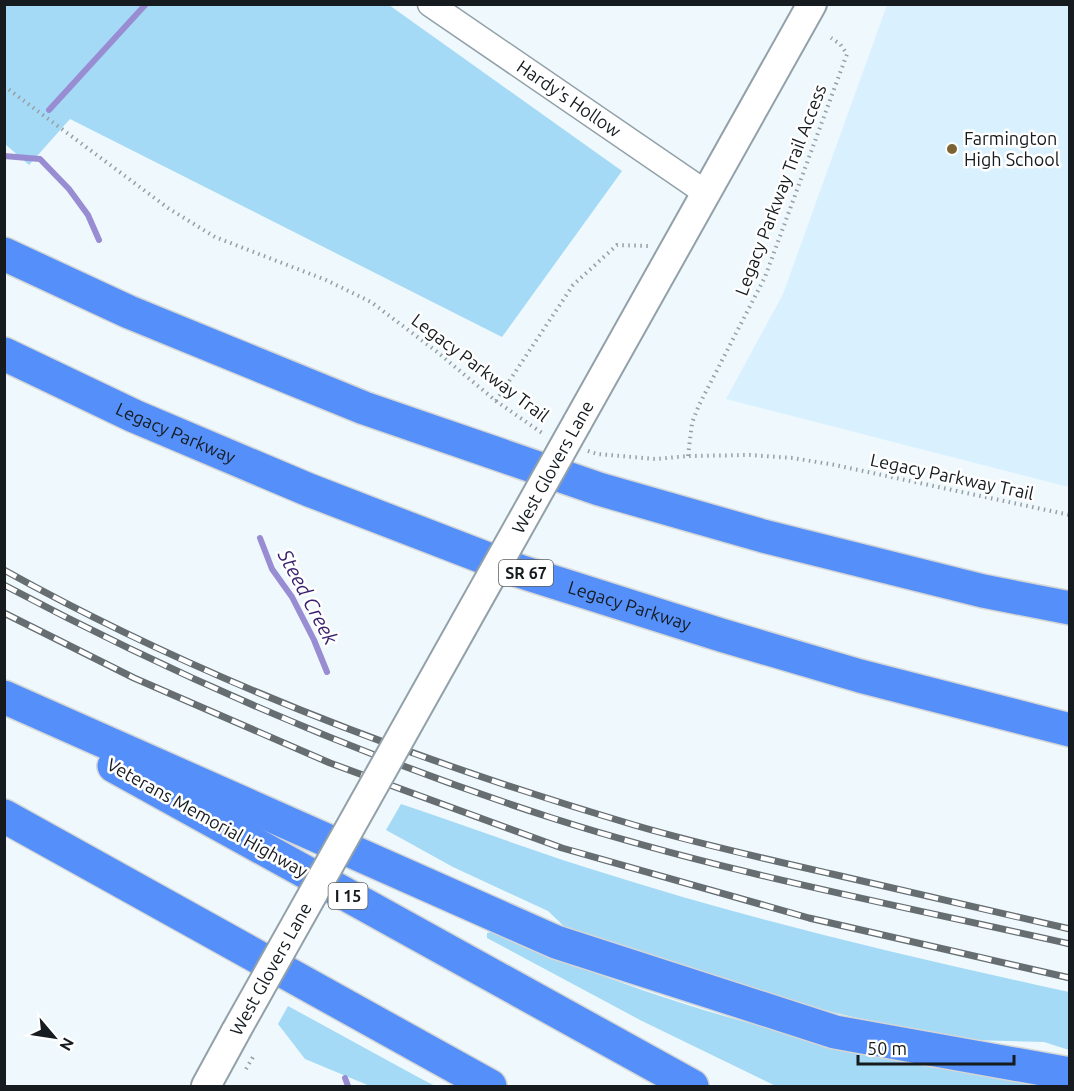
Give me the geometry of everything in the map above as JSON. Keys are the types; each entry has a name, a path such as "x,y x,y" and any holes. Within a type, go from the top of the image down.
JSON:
{"highway":[{"path":"4,254 129,312 364,408 600,489 763,536 983,591 1070,608"},
{"name":"Legacy Parkway","path":"4,354 134,416 309,490 519,571 860,676 1070,730"},
{"path":"4,697 556,942 835,1032 1070,1074"},
{"name":"Veterans Memorial Highway","path":"4,706 692,1086"},
{"path":"4,816 490,1086"}],"street":[{"name":"Hardy's Hollow","path":"430,4 706,193"},
{"name":"West Glovers Lane","path":"206,1086 812,4"}],"path":[{"name":"Legacy Parkway Trail Access","path":"688,456 692,423 699,405 765,277 847,54 840,44 831,38"},
{"name":"Legacy Parkway Trail","path":"4,86 168,208 215,237 326,280 370,302 436,351 496,401 548,436"},
{"path":"496,401 573,285 617,245 676,246"},
{"name":"Legacy Parkway Trail","path":"587,450 656,459 750,454 803,460 1070,516"}],"shaded area":[{"path":"5,5 389,5 622,171 502,337 70,119 29,165 5,144"},
{"name":"Farmington High School","path":"887,5 1069,5 1069,487 726,399 783,294"},
{"path":"401,804 581,866 722,908 895,952 1069,992 1069,1050 1044,1042 969,1040 853,1017 756,994 571,933 548,911 453,867 386,830"},
{"path":"491,932 631,986 739,1020 848,1045 1069,1086 776,1086 642,1021 487,938 487,933"},
{"path":"288,1006 435,1086 370,1086 305,1059 278,1024"}],"waterway":[{"path":"49,110 146,4"},
{"name":"Steed Creek","path":"4,156 40,159 69,189 88,215 99,240"},
{"name":"Steed Creek","path":"260,538 272,569 292,597 327,672"},
{"name":"Steed Creek","path":"345,1078 348,1086"}],"railway":[{"path":"4,570 79,610 233,682 312,715 472,774 683,839 1070,929"},
{"path":"4,585 137,652 273,714 411,769 552,818 680,855 810,887 1070,944"},
{"path":"4,613 134,678 330,763 562,848 809,918 1070,978"}],"place":[{"name":"Farmington High School","path":"952,149"}]}
